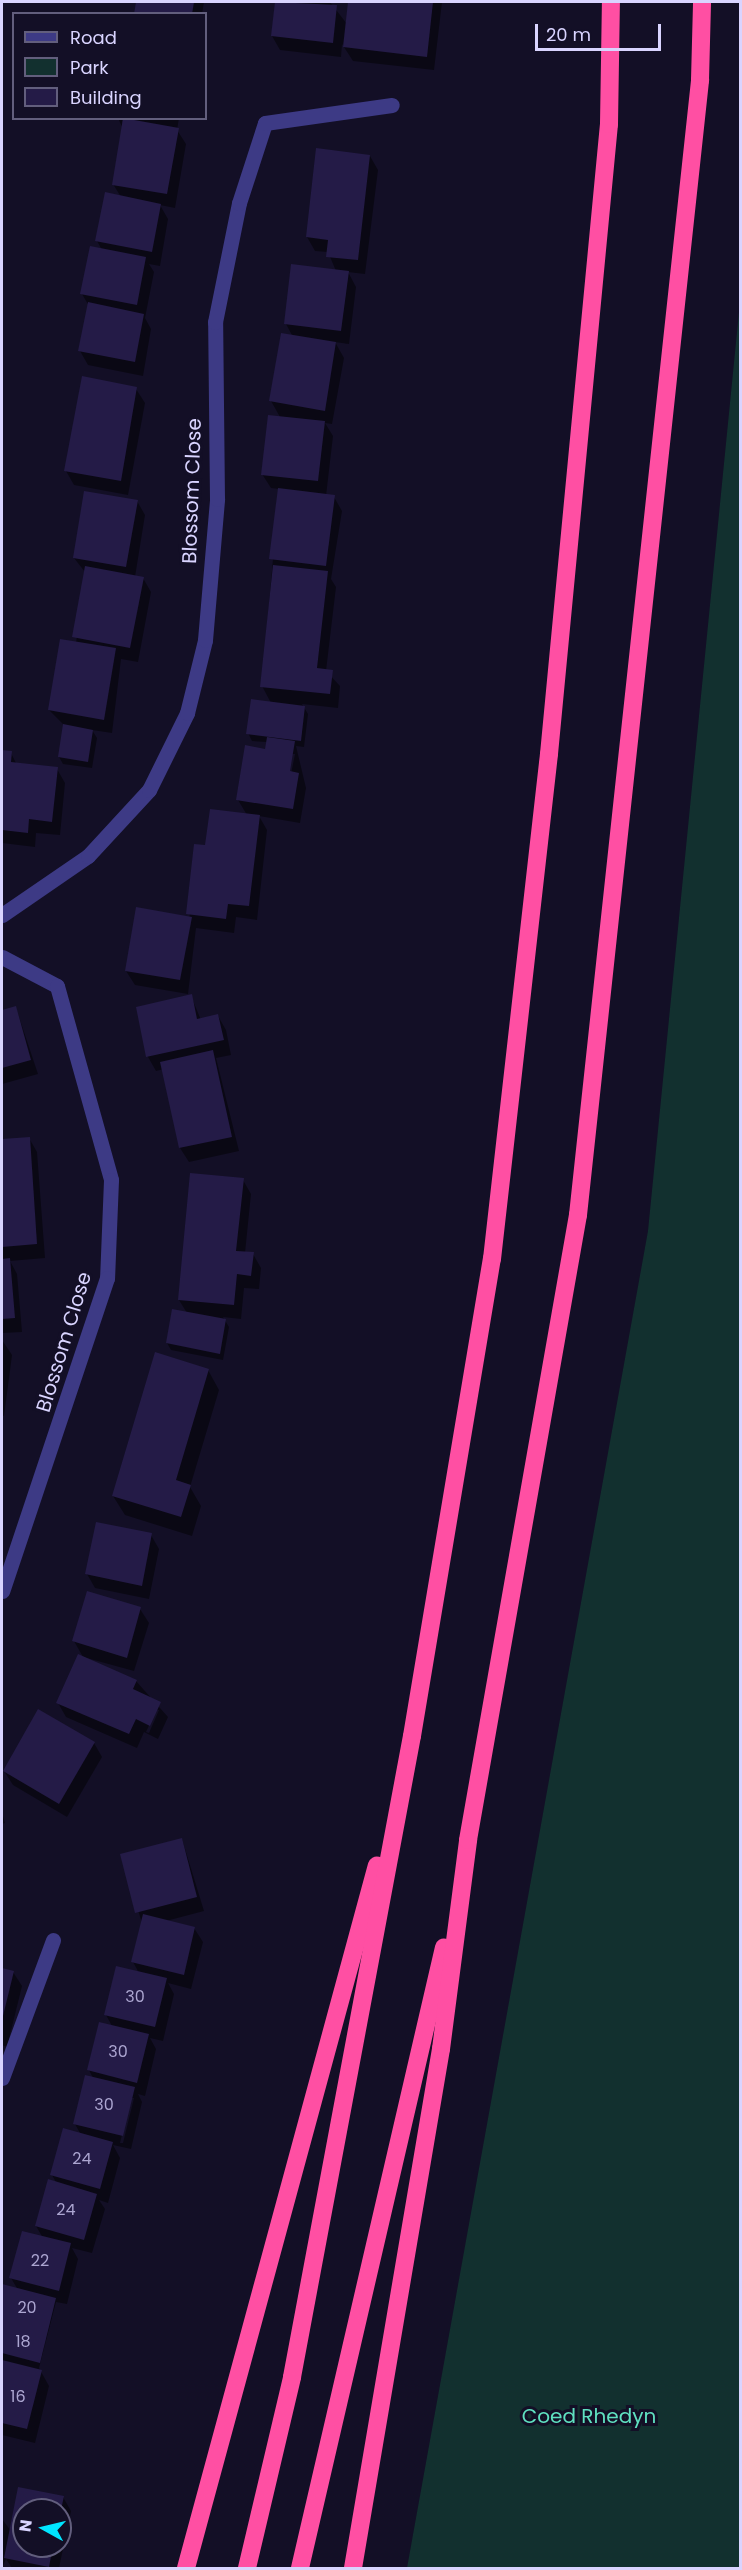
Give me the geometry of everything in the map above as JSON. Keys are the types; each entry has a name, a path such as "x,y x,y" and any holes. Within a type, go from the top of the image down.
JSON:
{"highway":[{"path":"248,2568 292,2377 412,1736 496,1224 549,754 609,124 610,2"},
{"path":"353,2568 441,2049 468,1840 578,1215 699,91 702,2"},
{"path":"186,2568 412,1736"},
{"path":"300,2568 468,1840"}],"street":[{"name":"Blossom Close","path":"2,915 95,848 149,790 188,713 205,640 217,499 215,322 238,203 266,123 392,105"},
{"name":"Blossom Close","path":"2,957 57,986 111,1180 107,1278 2,1591"},
{"path":"2,2078 53,1940"}],"green space":[{"name":"Coed Rhedyn","path":"740,302 740,2568 407,2568 648,1231"}],"building":[{"path":"136,2 194,2 192,12 134,12"},
{"path":"275,2 337,5 333,43 271,36"},
{"path":"348,2 433,2 427,57 343,47"},
{"path":"123,120 179,128 167,194 112,185"},
{"path":"316,148 370,155 358,260 326,257 328,240 306,237"},
{"path":"105,192 161,204 152,252 95,241"},
{"path":"90,246 146,257 137,305 80,294"},
{"path":"291,264 349,271 341,331 284,324"},
{"path":"88,302 144,314 135,362 78,351"},
{"path":"281,333 336,342 325,411 269,401"},
{"path":"82,376 137,387 121,481 64,471"},
{"path":"268,415 325,421 318,481 261,475"},
{"path":"278,488 335,495 326,566 269,559"},
{"path":"84,491 138,500 126,567 73,558"},
{"path":"273,565 328,571 317,668 333,670 330,694 260,687"},
{"path":"85,566 144,577 130,648 72,637"},
{"path":"60,639 116,648 104,720 48,710"},
{"path":"251,699 305,706 301,741 246,734"},
{"path":"63,724 93,730 88,762 58,757"},
{"path":"267,737 295,741 290,771 299,773 293,809 236,800 245,745 265,749"},
{"path":"2,750 12,751 11,762 58,767 52,822 29,819 28,833 2,830"},
{"path":"210,809 260,815 249,906 228,904 226,919 186,914 194,844 205,845"},
{"path":"136,907 192,917 180,980 125,971"},
{"path":"192,994 197,1019 218,1014 224,1040 146,1057 136,1007"},
{"path":"16,1006 31,1060 2,1068 2,1010"},
{"path":"213,1050 232,1137 179,1148 160,1062"},
{"path":"30,1137 37,1244 2,1247 2,1139"},
{"path":"190,1173 244,1178 236,1251 254,1252 251,1276 237,1274 234,1305 178,1300"},
{"path":"10,1258 15,1318 2,1319 2,1259"},
{"path":"172,1309 226,1319 220,1354 166,1343"},
{"path":"155,1352 209,1369 176,1480 191,1485 181,1517 112,1496"},
{"path":"96,1522 152,1533 142,1586 85,1574"},
{"path":"87,1591 141,1607 127,1658 72,1641"},
{"path":"78,1654 137,1680 133,1689 161,1702 150,1726 136,1719 129,1734 56,1703"},
{"path":"38,1709 95,1742 59,1804 3,1771"},
{"path":"182,1838 197,1897 135,1913 120,1854"},
{"path":"143,1914 195,1927 184,1975 131,1962"},
{"path":"116,1966 167,1978 155,2027 104,2015"},
{"path":"2,1968 14,1971 2,2020"},
{"path":"99,2022 149,2034 137,2083 87,2070"},
{"path":"85,2075 135,2087 123,2136 73,2124"},
{"path":"63,2128 113,2142 100,2189 50,2175"},
{"path":"48,2179 97,2194 84,2240 35,2226"},
{"path":"22,2231 71,2243 59,2291 9,2278"},
{"path":"2,2284 56,2298 40,2363 2,2353"},
{"path":"2,2360 42,2370 27,2429 2,2423"},
{"path":"18,2487 64,2496 64,2498 16,2498"},
{"path":"12,2517 12,2558 51,2558 49,2567 4,2558"}]}
